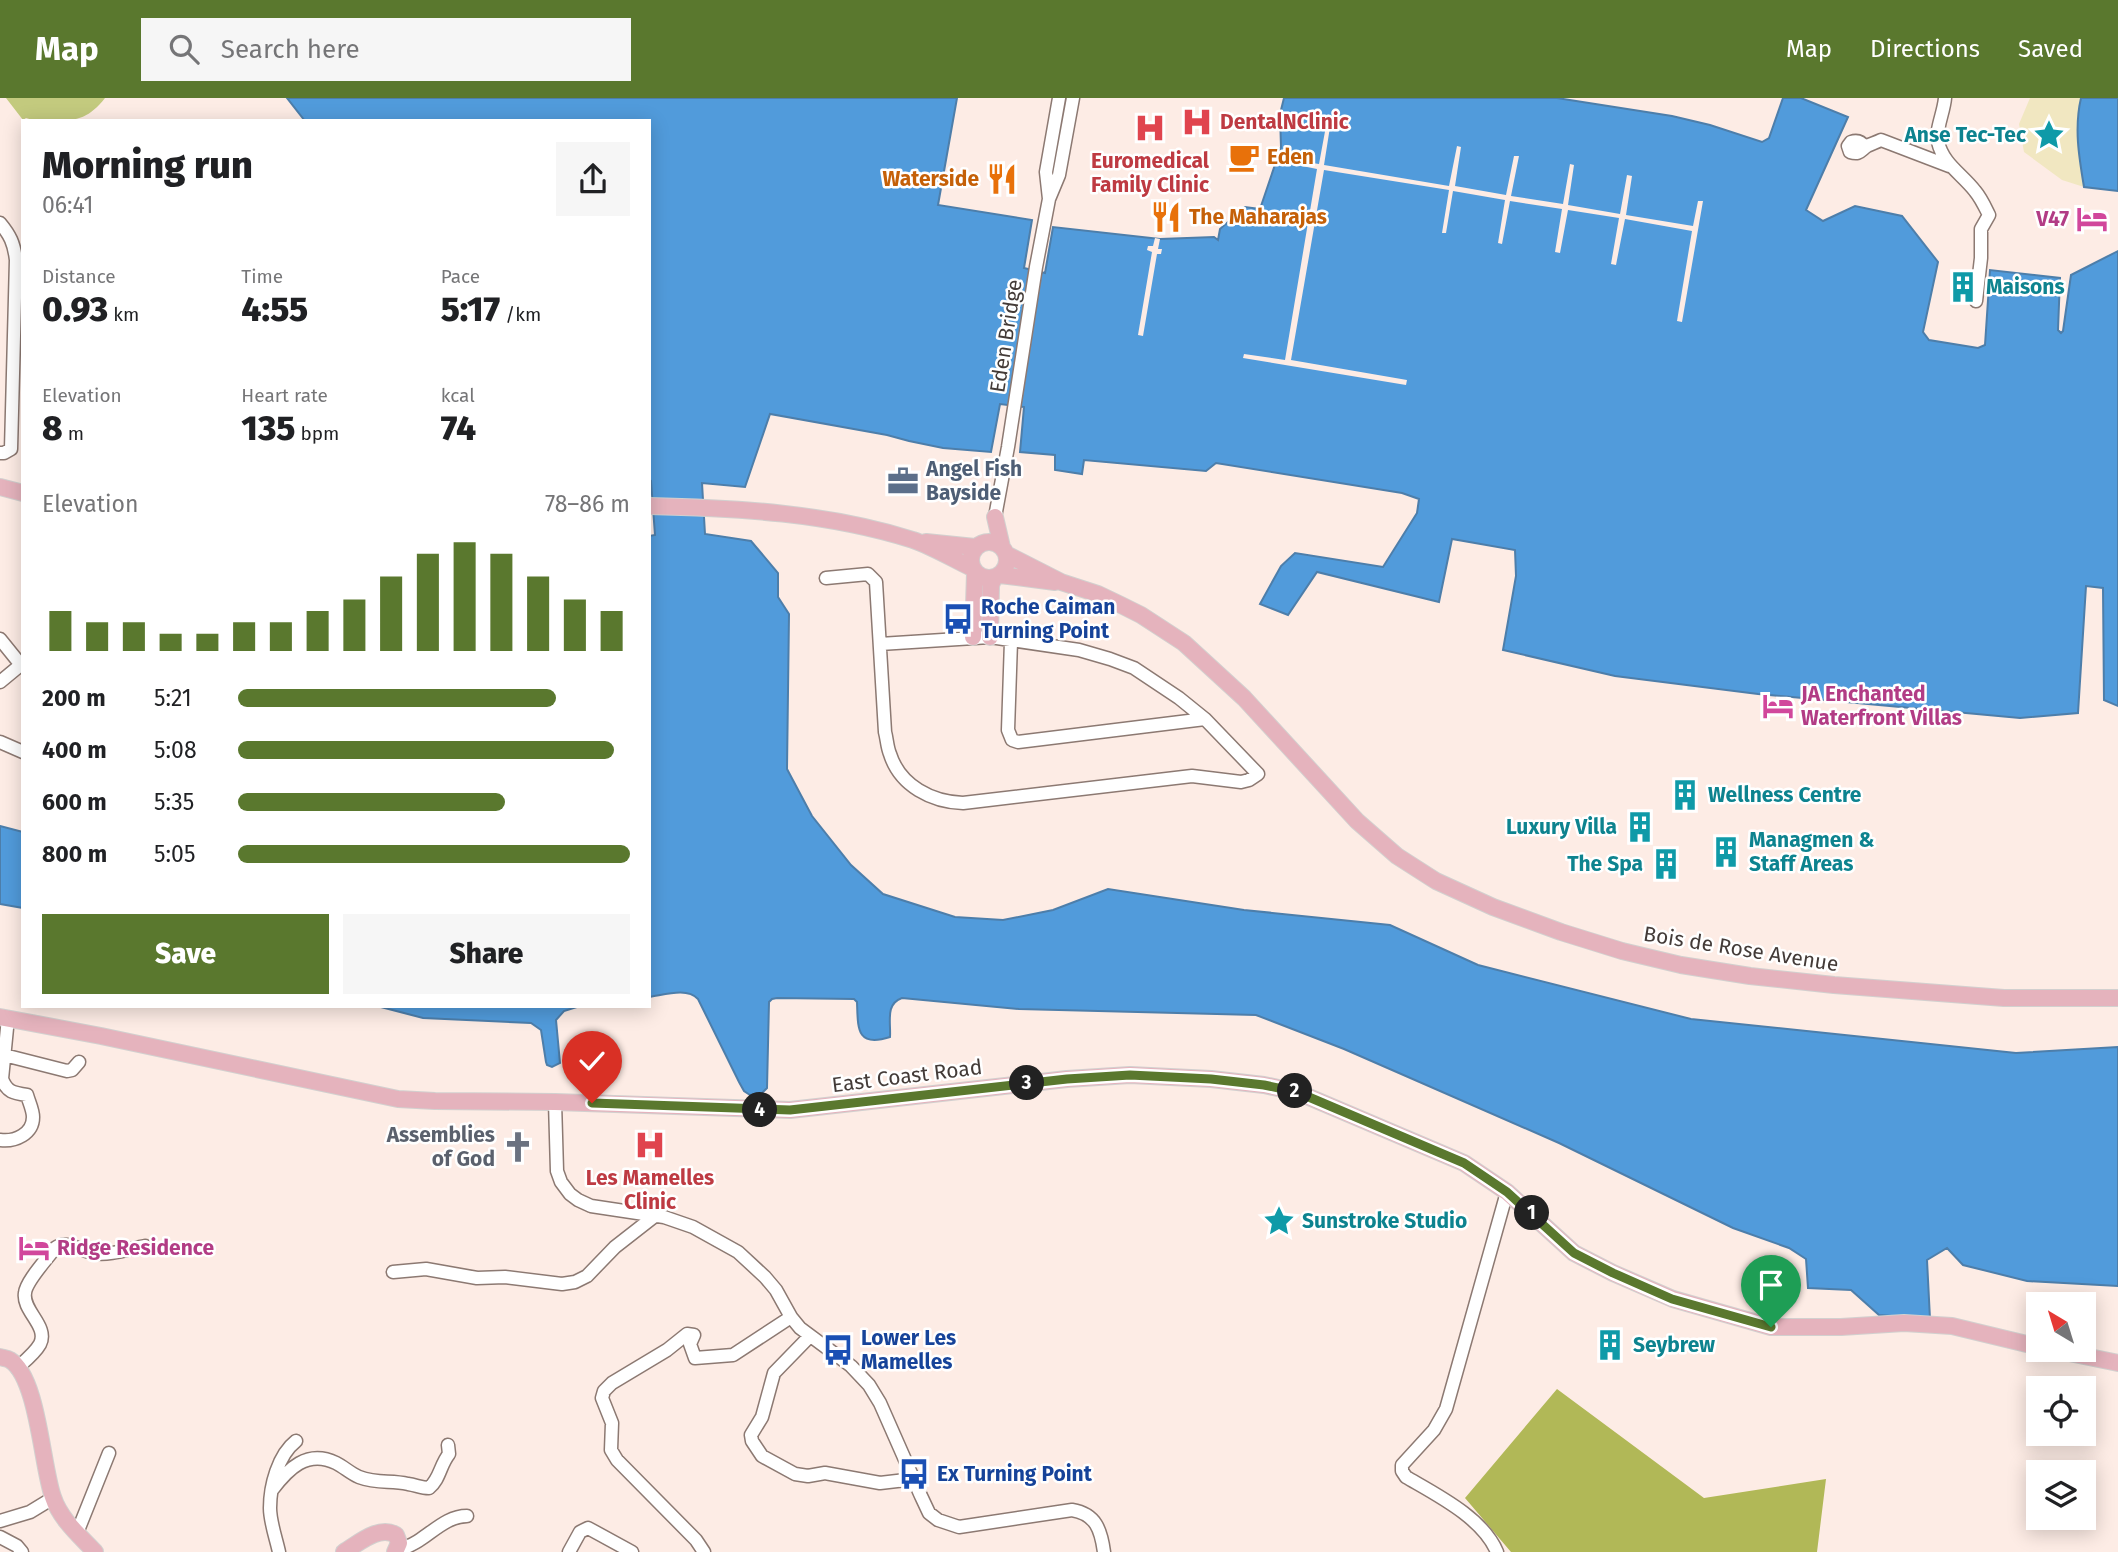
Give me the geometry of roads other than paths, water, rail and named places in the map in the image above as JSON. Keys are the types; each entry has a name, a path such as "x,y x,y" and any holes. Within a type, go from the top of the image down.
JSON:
{"main road":[{"path":"0,487 21,492"},
{"path":"651,506 790,513 864,526 917,541 984,578 997,576"},
{"path":"973,637 973,570 970,557 995,517"},
{"path":"990,638 991,585 1007,565 995,517"},
{"path":"917,541 978,545 995,542 1004,550"},
{"name":"Bois de Rose Avenue","path":"1004,550 1061,582 1098,594 1141,615 1184,643 1244,698 1357,821 1397,856 1436,881 1493,908 1622,951 1681,965 1750,976 2004,998 2118,998"},
{"name":"Bois de Rose Avenue","path":"997,576 1061,582"},
{"name":"East Coast Road","path":"4,1018 398,1099 435,1101 790,1110 1067,1079 1130,1075 1264,1085 1297,1092 1464,1163 1507,1192 1574,1253 1672,1299 1771,1327 1841,1327 1904,1323 1952,1326 2026,1344"},
{"path":"0,1357 11,1360 18,1368 31,1395 53,1498 77,1533 95,1552"},
{"path":"2096,1358 2118,1363"},
{"path":"344,1552 383,1531 396,1535 399,1543 395,1552"}],"street":[{"path":"1049,199 1046,172 1059,98"},
{"path":"1049,199 1059,175 1073,98"},
{"path":"1945,98 1938,142 1949,166"},
{"path":"1865,147 1881,141 1949,166 1959,172 1975,191 1989,215 1981,229 1976,301"},
{"name":"Eden Bridge","path":"995,517 1049,199"},
{"path":"0,223 15,245 16,260 11,449 0,453"},
{"path":"826,578 868,574 873,577 877,587 880,644 885,732 890,755 900,773 928,797 964,803 1192,776 1241,782 1258,774 1205,719 1134,668 1079,650 990,638 880,644"},
{"path":"0,639 21,663"},
{"path":"1011,641 1008,730 1012,740 1018,742 1205,719"},
{"path":"0,682 21,665"},
{"path":"0,742 21,751"},
{"path":"0,1140 10,1141 23,1135 31,1128 33,1115 27,1095 13,1093 5,1087 2,1079 4,1018"},
{"path":"4,1055 67,1071 72,1070 79,1062"},
{"path":"555,1102 557,1171 570,1194 591,1206 656,1215 693,1227 738,1252 776,1290 791,1317 810,1336 851,1366 869,1385 880,1403 929,1513 937,1520 959,1527 1072,1510 1083,1511 1097,1525 1104,1552"},
{"path":"1497,1552 1492,1540 1478,1525 1447,1501 1406,1477 1402,1465 1434,1430 1446,1409 1507,1192"},
{"path":"393,1272 426,1269 477,1278 505,1277 562,1284 575,1282 587,1276 615,1247 656,1215"},
{"path":"18,1368 42,1338 40,1328 25,1304 26,1289 55,1248 66,1244 101,1253 145,1247"},
{"path":"704,1552 696,1540 617,1460 611,1450 612,1423 602,1398 604,1391 687,1334 694,1335 691,1344 695,1358 733,1355 791,1317"},
{"path":"810,1336 774,1373 762,1417 751,1435 762,1456 795,1474 808,1476 825,1473 880,1483 914,1479"},
{"path":"279,1552 270,1509 272,1490 286,1450 296,1441"},
{"path":"272,1490 299,1462 314,1458 331,1460 363,1478 381,1483 405,1483 418,1488 429,1488 438,1479 443,1461 449,1454 448,1446"},
{"path":"77,1533 109,1453"},
{"path":"0,1521 30,1512 53,1498"},
{"path":"395,1552 410,1546 444,1523 459,1516 467,1516"},
{"path":"569,1552 580,1532 588,1528 632,1552"},
{"path":"0,1537 17,1546 22,1552"}],"water":[{"path":"287,98 957,98 938,205 1032,220 1024,268 1045,273 1053,227 1160,239 1214,237 1218,240 1220,229 1245,207 1260,209 1281,147 1280,114 1284,98 1557,98 1672,116 1762,142 1769,138 1783,98 1801,98 1848,117 1806,210 1823,221 1855,206 1902,216 1938,262 1923,332 1929,340 1978,348 1985,345 1990,270 2060,278 2058,330 2061,333 2071,275 2118,251 2118,706 2104,700 2103,588 2086,586 2078,713 2020,718 1758,694 1615,676 1503,650 1516,576 1515,550 1452,539 1439,602 1317,572 1288,615 1260,604 1281,566 1295,553 1383,567 1417,513 1419,499 1402,493 1216,463 1206,471 1084,460 1082,474 1055,470 1055,455 1020,452 1024,407 1000,404 991,452 943,448 770,414 745,487 702,483 705,534 751,541 778,573 778,597 789,614 787,769 812,816 851,865 883,894 955,917 1003,920 1053,910 1108,889 1244,910 1390,925 1478,965 1691,1019 2016,1053 2118,1047 2118,1286 2027,1281 1963,1265 1947,1248 1927,1260 1930,1319 1879,1315 1851,1290 1808,1288 1806,1259 1789,1248 1733,1228 1559,1143 1344,1049 1256,1015 1019,1009 902,998 891,1009 890,1037 871,1040 861,1033 857,1002 854,999 777,998 769,1002 767,1088 762,1093 750,1095 739,1082 698,999 688,993 651,997 651,536 655,535 651,481 651,119 303,119"},
{"path":"2081,98 2118,98 2118,191 2084,187 2078,131"},
{"path":"0,826 21,831 21,908 0,904"},
{"path":"385,1008 574,1008 564,1011 556,1020 560,1063 552,1067 546,1062 541,1030 531,1023 423,1018"}],"place":[{"name":"DentalNClinic","path":"1197,122"},
{"name":"Euromedical Family Clinic","path":"1150,128"},
{"name":"Anse Tec-Tec","path":"2049,135"},
{"name":"Eden","path":"1244,157"},
{"name":"Waterside","path":"1002,179"},
{"name":"The Maharajas","path":"1166,217"},
{"name":"V47","path":"2092,219"},
{"name":"Maisons","path":"1963,287"},
{"name":"Angel Fish Bayside","path":"903,481"},
{"name":"Roche Caiman Turning Point","path":"958,619"},
{"name":"JA Enchanted Waterfront Villas","path":"1778,706"},
{"name":"Wellness Centre","path":"1685,795"},
{"name":"Luxury Villa","path":"1640,827"},
{"name":"Managmen & Staff Areas","path":"1726,852"},
{"name":"The Spa","path":"1666,864"},
{"name":"Les Mamelles Clinic","path":"650,1145"},
{"name":"Assemblies of God","path":"518,1147"},
{"name":"Sunstroke Studio","path":"1279,1221"},
{"name":"Ridge Residence","path":"34,1248"},
{"name":"Seybrew","path":"1610,1345"},
{"name":"Lower Les Mamelles","path":"838,1350"},
{"name":"Ex Turning Point","path":"914,1474"}]}
